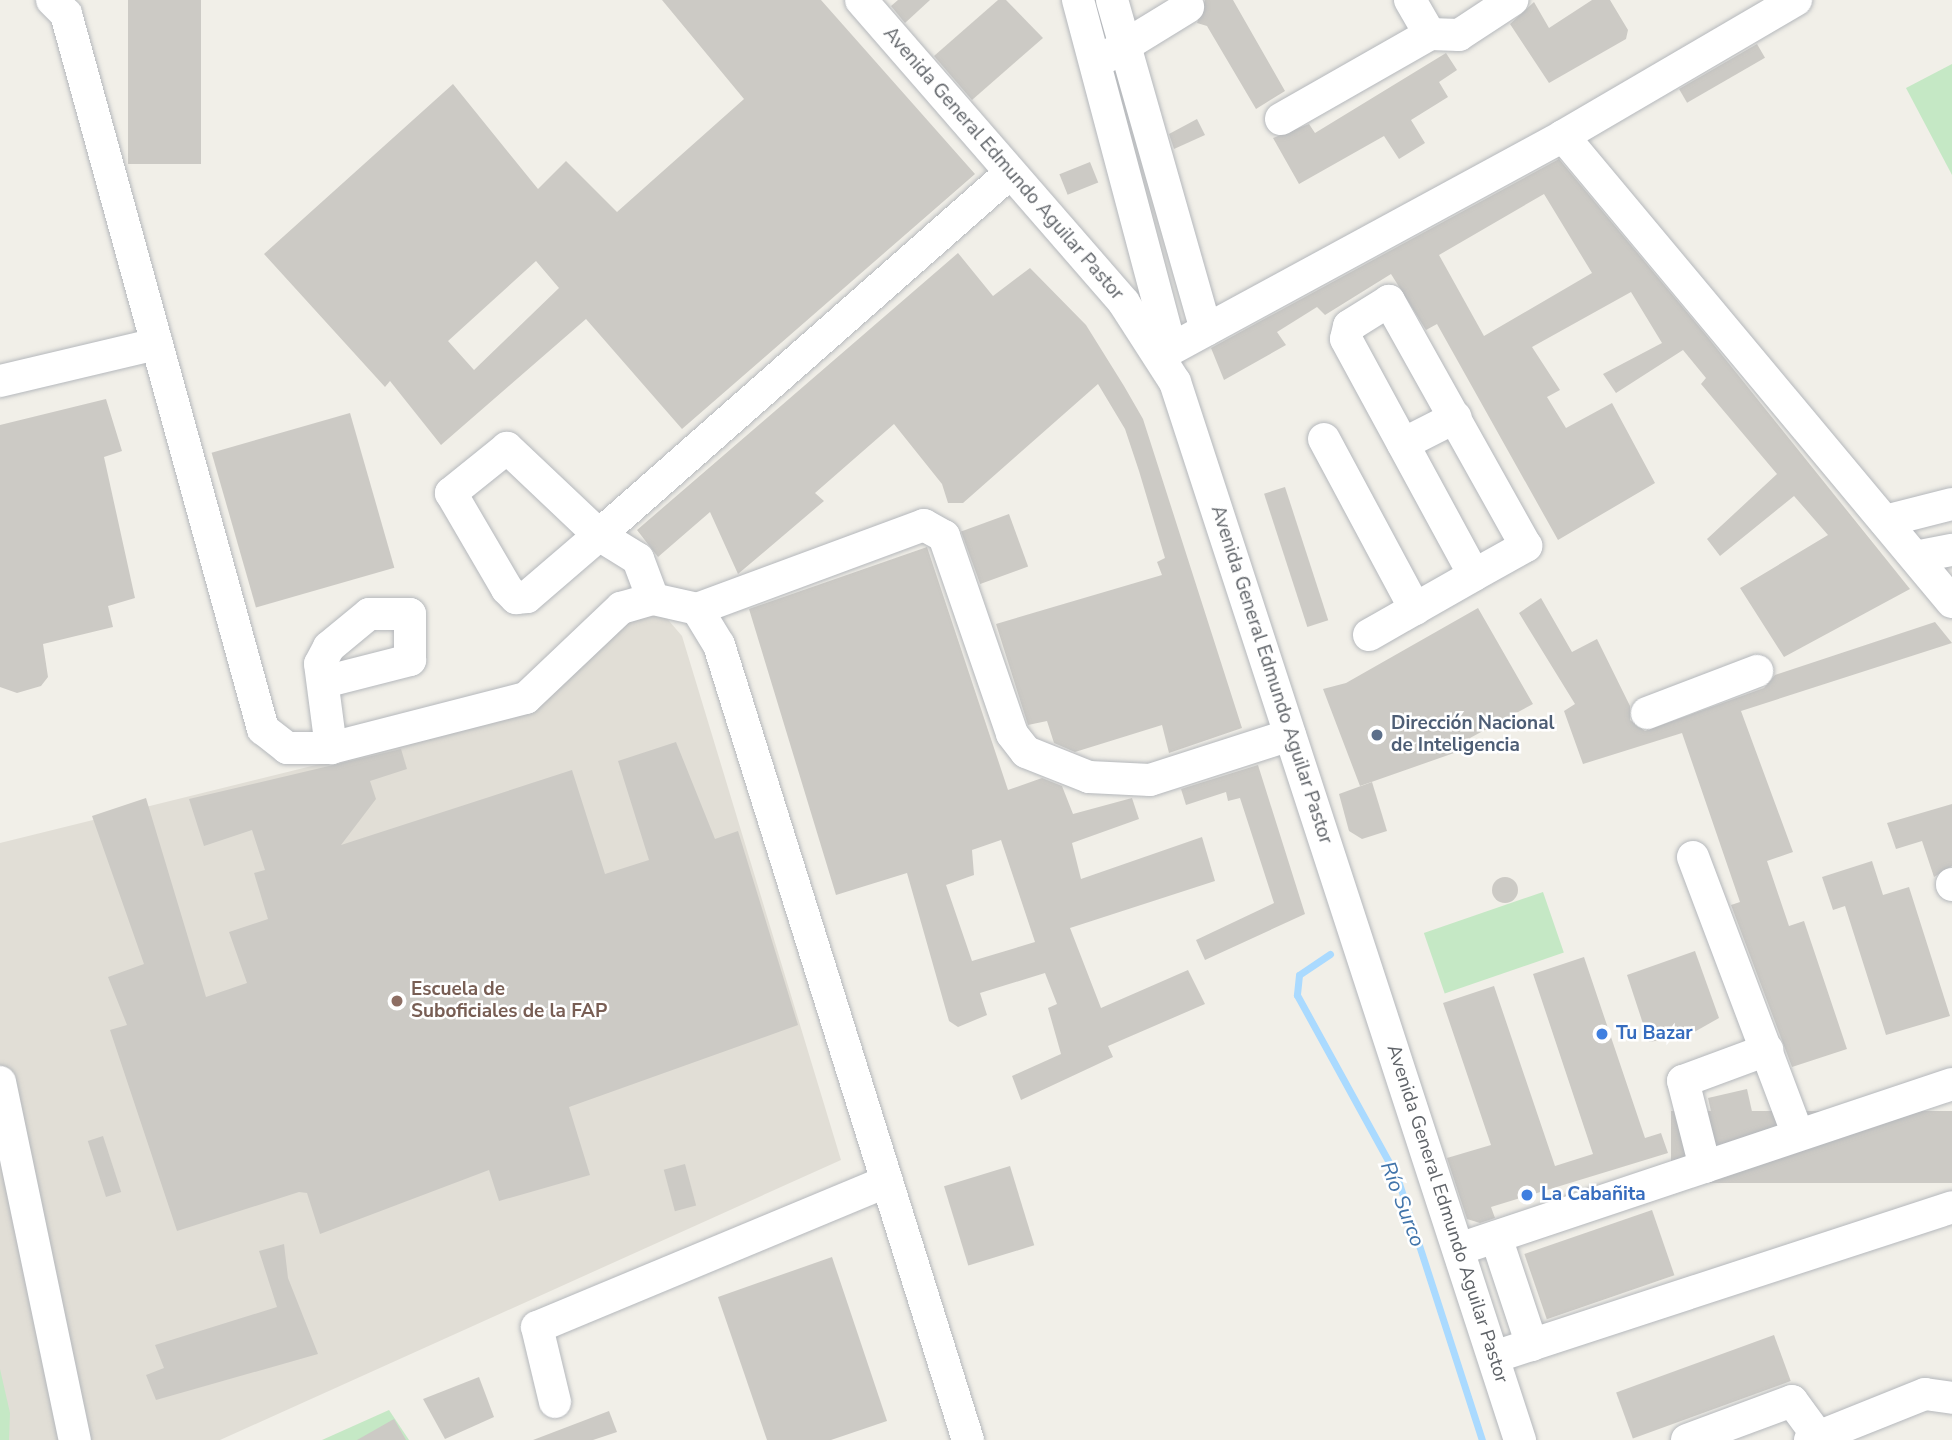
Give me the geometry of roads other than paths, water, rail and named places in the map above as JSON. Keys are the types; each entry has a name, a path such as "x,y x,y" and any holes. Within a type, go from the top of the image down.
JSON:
{"street":[{"path":"52,0 66,15 263,729 287,748 331,748 526,698 621,608 653,599 697,609 924,525 937,527 1012,734 1026,752 1089,777 1150,780 1290,735"},
{"name":"Avenida General Edmundo Aguilar Pastor","path":"861,0 1166,352 1520,1440"},
{"path":"1078,0 1166,352 1563,136 1796,0"},
{"path":"1112,0 1206,330"},
{"path":"1410,0 1430,34"},
{"path":"1282,119 1430,34 1459,35 1511,0"},
{"path":"1095,64 1188,7"},
{"path":"1563,136 1952,602"},
{"path":"653,599 638,559 600,535 507,449 450,493 516,598 527,597 600,535 1010,173"},
{"path":"1369,635 1526,546 1456,416 1389,301 1349,326 1346,339 1474,575"},
{"path":"0,381 157,344"},
{"path":"1403,444 1456,416"},
{"path":"1324,439 1415,609"},
{"path":"1885,521 1952,504"},
{"path":"1915,557 1952,550"},
{"path":"697,609 719,645 968,1440"},
{"path":"1647,713 1757,671"},
{"path":"324,682 331,748"},
{"path":"1693,857 1798,1135"},
{"path":"1705,1167 1683,1081 1767,1051"},
{"path":"0,1082 75,1440"},
{"path":"1459,1249 1952,1084"},
{"path":"555,1402 537,1327 887,1181"},
{"path":"1494,1357 1952,1208"},
{"path":"1496,1237 1532,1345"},
{"path":"1687,1440 1791,1401 1813,1438 1924,1394 1952,1398"}],"waterway":[{"name":"Río Surco","path":"1330,954 1299,975 1297,995 1397,1177 1482,1440"}],"place":[{"name":"Dirección Nacional de Inteligencia","path":"1377,735"},
{"name":"Escuela de Suboficiales de la FAP","path":"397,1001"},
{"name":"Tu Bazar","path":"1602,1034"},
{"name":"La Cabañita","path":"1527,1195"}]}
